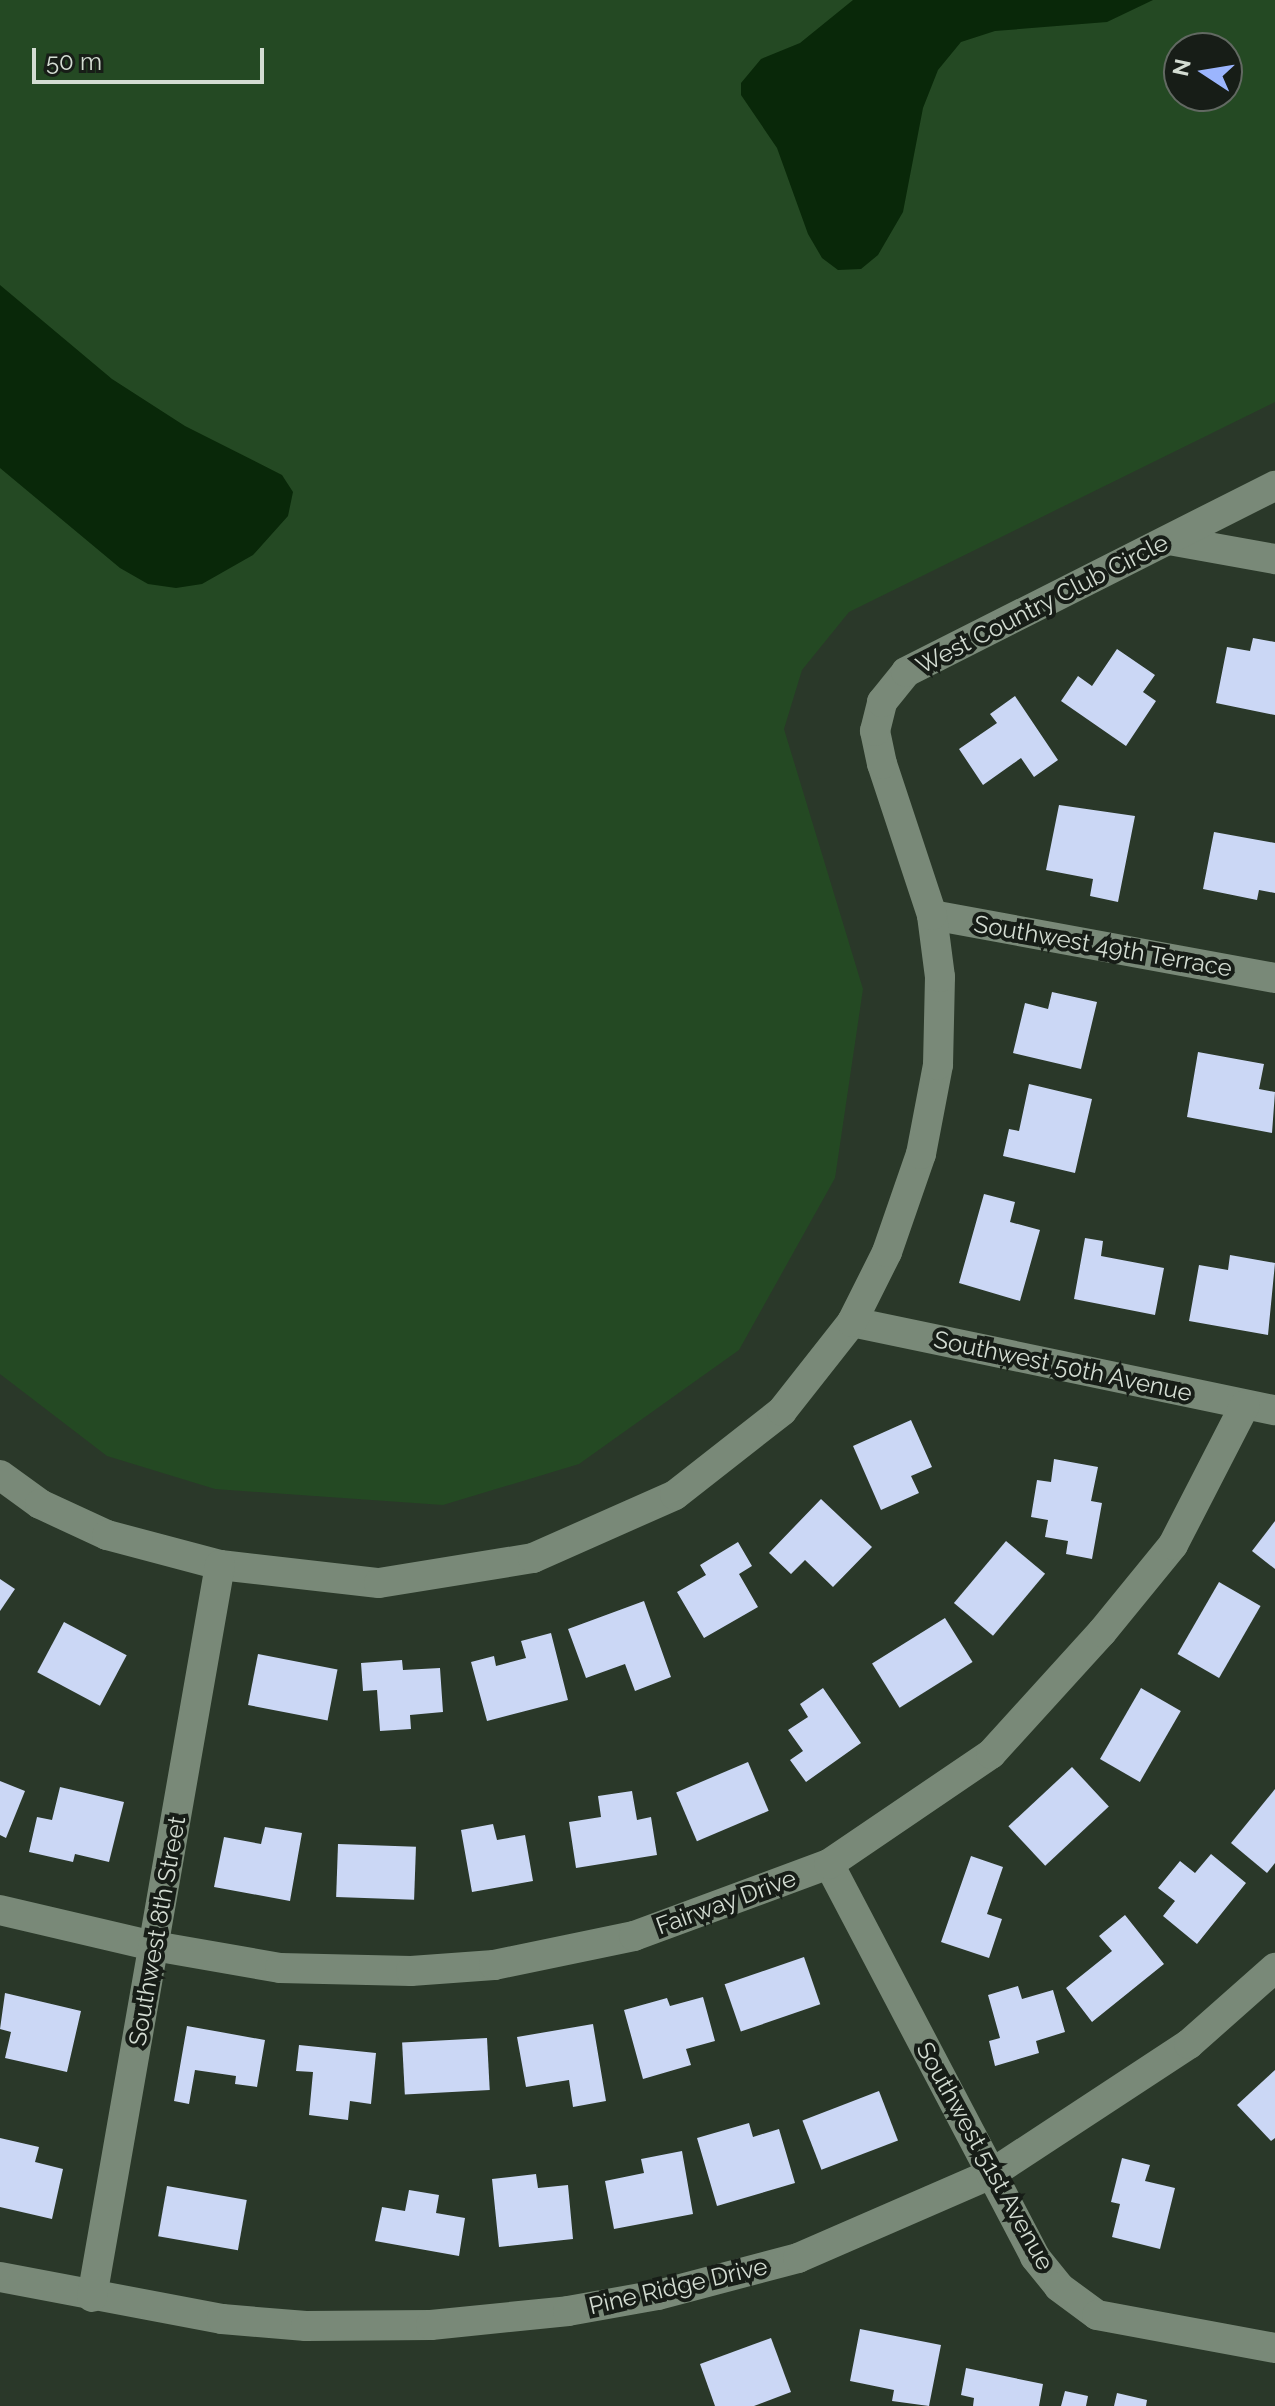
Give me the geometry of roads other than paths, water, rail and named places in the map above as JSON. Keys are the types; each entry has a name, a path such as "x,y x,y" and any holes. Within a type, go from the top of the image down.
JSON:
{"street":[{"name":"West Country Club Circle","path":"0,1475 40,1504 107,1535 220,1565 379,1583 533,1558 675,1495 782,1411 852,1322 887,1252 921,1154 938,1065 940,977 932,915 882,764 875,731 882,702 906,672 1275,486"},
{"path":"1169,540 1275,559"},
{"name":"Southwest 49th Terrace","path":"932,915 1275,978"},
{"name":"Southwest 50th Avenue","path":"852,1322 1275,1410"},
{"name":"Fairway Drive","path":"0,1910 154,1946 280,1968 411,1971 494,1965 634,1936 829,1864 991,1754 1102,1632 1173,1545 1245,1405"},
{"name":"Southwest 8th Street","path":"92,2297 220,1565"},
{"name":"Southwest 51st Avenue","path":"829,1864 1035,2257 1059,2287 1097,2315 1275,2348"},
{"name":"Pine Ridge Drive","path":"0,2277 92,2297 222,2319 306,2326 431,2325 568,2311 658,2295 798,2258 991,2174 1189,2044 1275,1968"}]}
